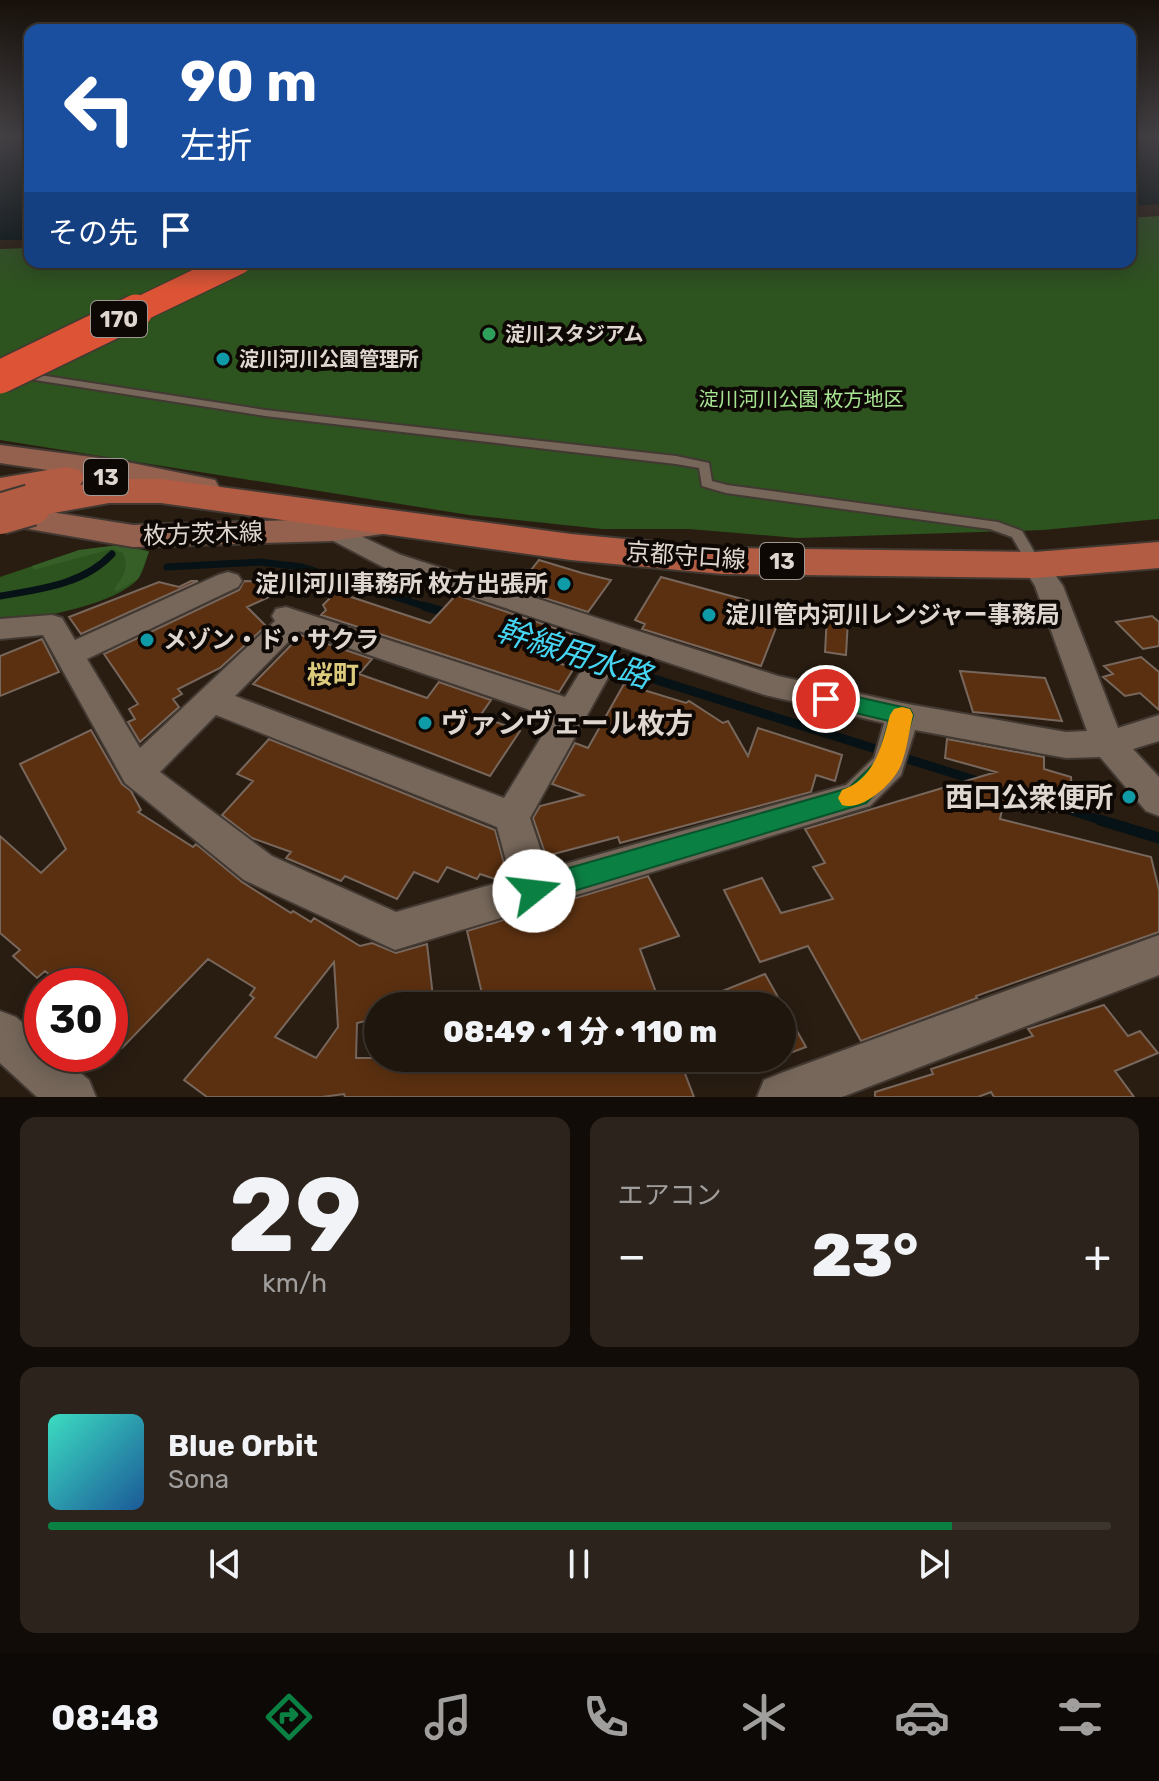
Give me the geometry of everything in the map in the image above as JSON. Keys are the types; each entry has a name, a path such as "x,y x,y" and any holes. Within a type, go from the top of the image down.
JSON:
{"highway":[{"name":"170","path":"0,374 225,268"}],"main road":[{"name":"京都守口線","path":"7,494 96,476 203,487 340,507 407,523"},
{"name":"京都守口線","path":"7,494 161,491 571,547 722,561 1035,565 1159,555"},
{"name":"枚方茨木線","path":"7,494 133,536 331,530 407,523"}],"street":[{"path":"331,530 392,561 776,687 895,740 1108,744 1159,728"},
{"path":"1035,565 1049,586 1108,744 1159,801"},
{"path":"69,655 228,581"},
{"path":"137,773 214,701 291,617 573,712"},
{"path":"0,629 52,625 137,773 258,868 395,931 857,796 895,740"},
{"path":"534,891 512,817 595,674"},
{"path":"214,701 512,817"},
{"path":"781,1097 1159,955"},
{"path":"0,1033 72,1097"}],"lane":[{"path":"0,374 265,413 676,460 705,466 706,483 726,489 993,525 1017,534 1035,565"}],"green space":[{"name":"淀川河川公園 枚方地区","path":"1159,216 1159,519 1043,530 797,538 689,529 602,529 469,515 0,440 0,249 24,248 24,268 1136,268 1136,218"},
{"path":"119,545 149,551 139,577 125,589 72,610 0,624 0,577 80,550"},
{"path":"119,545 149,552 138,579 117,591 114,590 126,563 123,553 112,549 34,570 32,566 79,550"}],"shaded area":[{"path":"0,187 24,187 24,240 0,240"},
{"path":"1136,187 1159,187 1159,204 1136,206"}],"building":[{"name":"淀川河川事務所 枚方出張所","path":"539,560 611,580 588,612 516,589"},
{"name":"淀川管内河川レンジャー事務局","path":"661,577 783,610 761,666 642,629 645,624 635,620"},
{"path":"198,581 81,634 69,617 159,582 179,587"},
{"path":"244,581 302,582 247,607 266,626 220,668 178,689 182,694 173,699 179,707 140,742 128,722 135,719 129,709 138,704 104,654 239,590"},
{"path":"336,592 430,623 456,595 472,600 578,636 561,664 574,668 559,692 321,615 326,610 323,605"},
{"path":"827,616 848,619 846,655 825,652"},
{"path":"1152,616 1159,622 1159,646 1143,649 1116,622"},
{"name":"ヴァンヴェール枚方","path":"301,635 372,659 359,674 427,698 439,682 491,700 480,716 520,731 490,776 253,684"},
{"path":"42,639 59,672 0,696 0,656"},
{"path":"1141,657 1159,672 1159,710 1140,693 1125,696 1103,677 1113,674 1104,666"},
{"path":"960,671 1045,678 1062,721 973,712"},
{"path":"624,684 686,703 689,701 723,723 728,721 748,756 758,728 842,755 835,781 816,775 811,792 620,843 618,837 546,856 533,818 540,806 583,795 552,784 575,743 588,748"},
{"path":"91,730 122,784 131,791 141,810 138,812 193,847 196,844 242,882 291,913 293,911 311,922 314,918 360,946 372,943 396,953 427,944 432,992 364,992 364,1021 357,1023 356,1058 364,1058 364,1072 684,1072 694,1097 345,1097 344,1094 322,1097 207,1097 184,1080 254,998 250,995 255,988 208,959 128,1042 128,968 26,968 13,956 20,950 0,933 0,836 41,873 66,849 20,764","holes":["334,962 338,1027 316,1058 275,1037"]},
{"path":"269,739 495,830 505,867 498,880 480,874 477,879 447,867 438,882 414,872 397,899 345,876 341,881 286,858 291,852 252,838 222,815 253,781 237,774"},
{"path":"947,739 1044,757 1044,769 1071,777 1073,812 1002,810 1000,819 1151,857 1159,890 1159,932 976,996 861,1041 808,946 760,962 724,890 762,878 781,913 833,899 813,867 825,863 805,829 996,772 945,758"},
{"path":"648,876 679,936 640,949 656,992 482,992 467,931"},
{"path":"765,974 775,992 720,992"},
{"path":"1104,1005 1128,1036 1140,1031 1158,1053 1115,1071 1134,1097 994,1097 991,1092 978,1097 875,1097 875,1092 933,1074 931,1069 1033,1036 1028,1029"},
{"path":"796,1029 806,1047 796,1051"}],"waterway":[{"name":"幹線用水路","path":"0,596 74,579 88,573 112,554"},
{"name":"幹線用水路","path":"167,567 259,562 302,567 430,608"},
{"name":"幹線用水路","path":"424,606 447,613"},
{"name":"幹線用水路","path":"562,650 882,751"},
{"name":"幹線用水路","path":"898,756 981,782"},
{"name":"幹線用水路","path":"1066,809 1106,822"},
{"name":"幹線用水路","path":"1100,820 1159,838"}],"slow traffic":[{"path":"851,798 857,796 889,765 902,715"}],"place":[{"name":"淀川スタジアム","path":"489,334"},
{"name":"淀川河川公園管理所","path":"223,359"},
{"name":"淀川河川事務所 枚方出張所","path":"564,584"},
{"name":"淀川管内河川レンジャー事務局","path":"709,615"},
{"name":"メゾン・ド・サクラ","path":"147,640"},
{"name":"ヴァンヴェール枚方","path":"425,723"},
{"name":"西口公衆便所","path":"1129,797"}],"district":[{"name":"桜町","path":"333,675"}],"route":[{"path":"534,891 857,796 889,765 902,715 826,699"}]}
